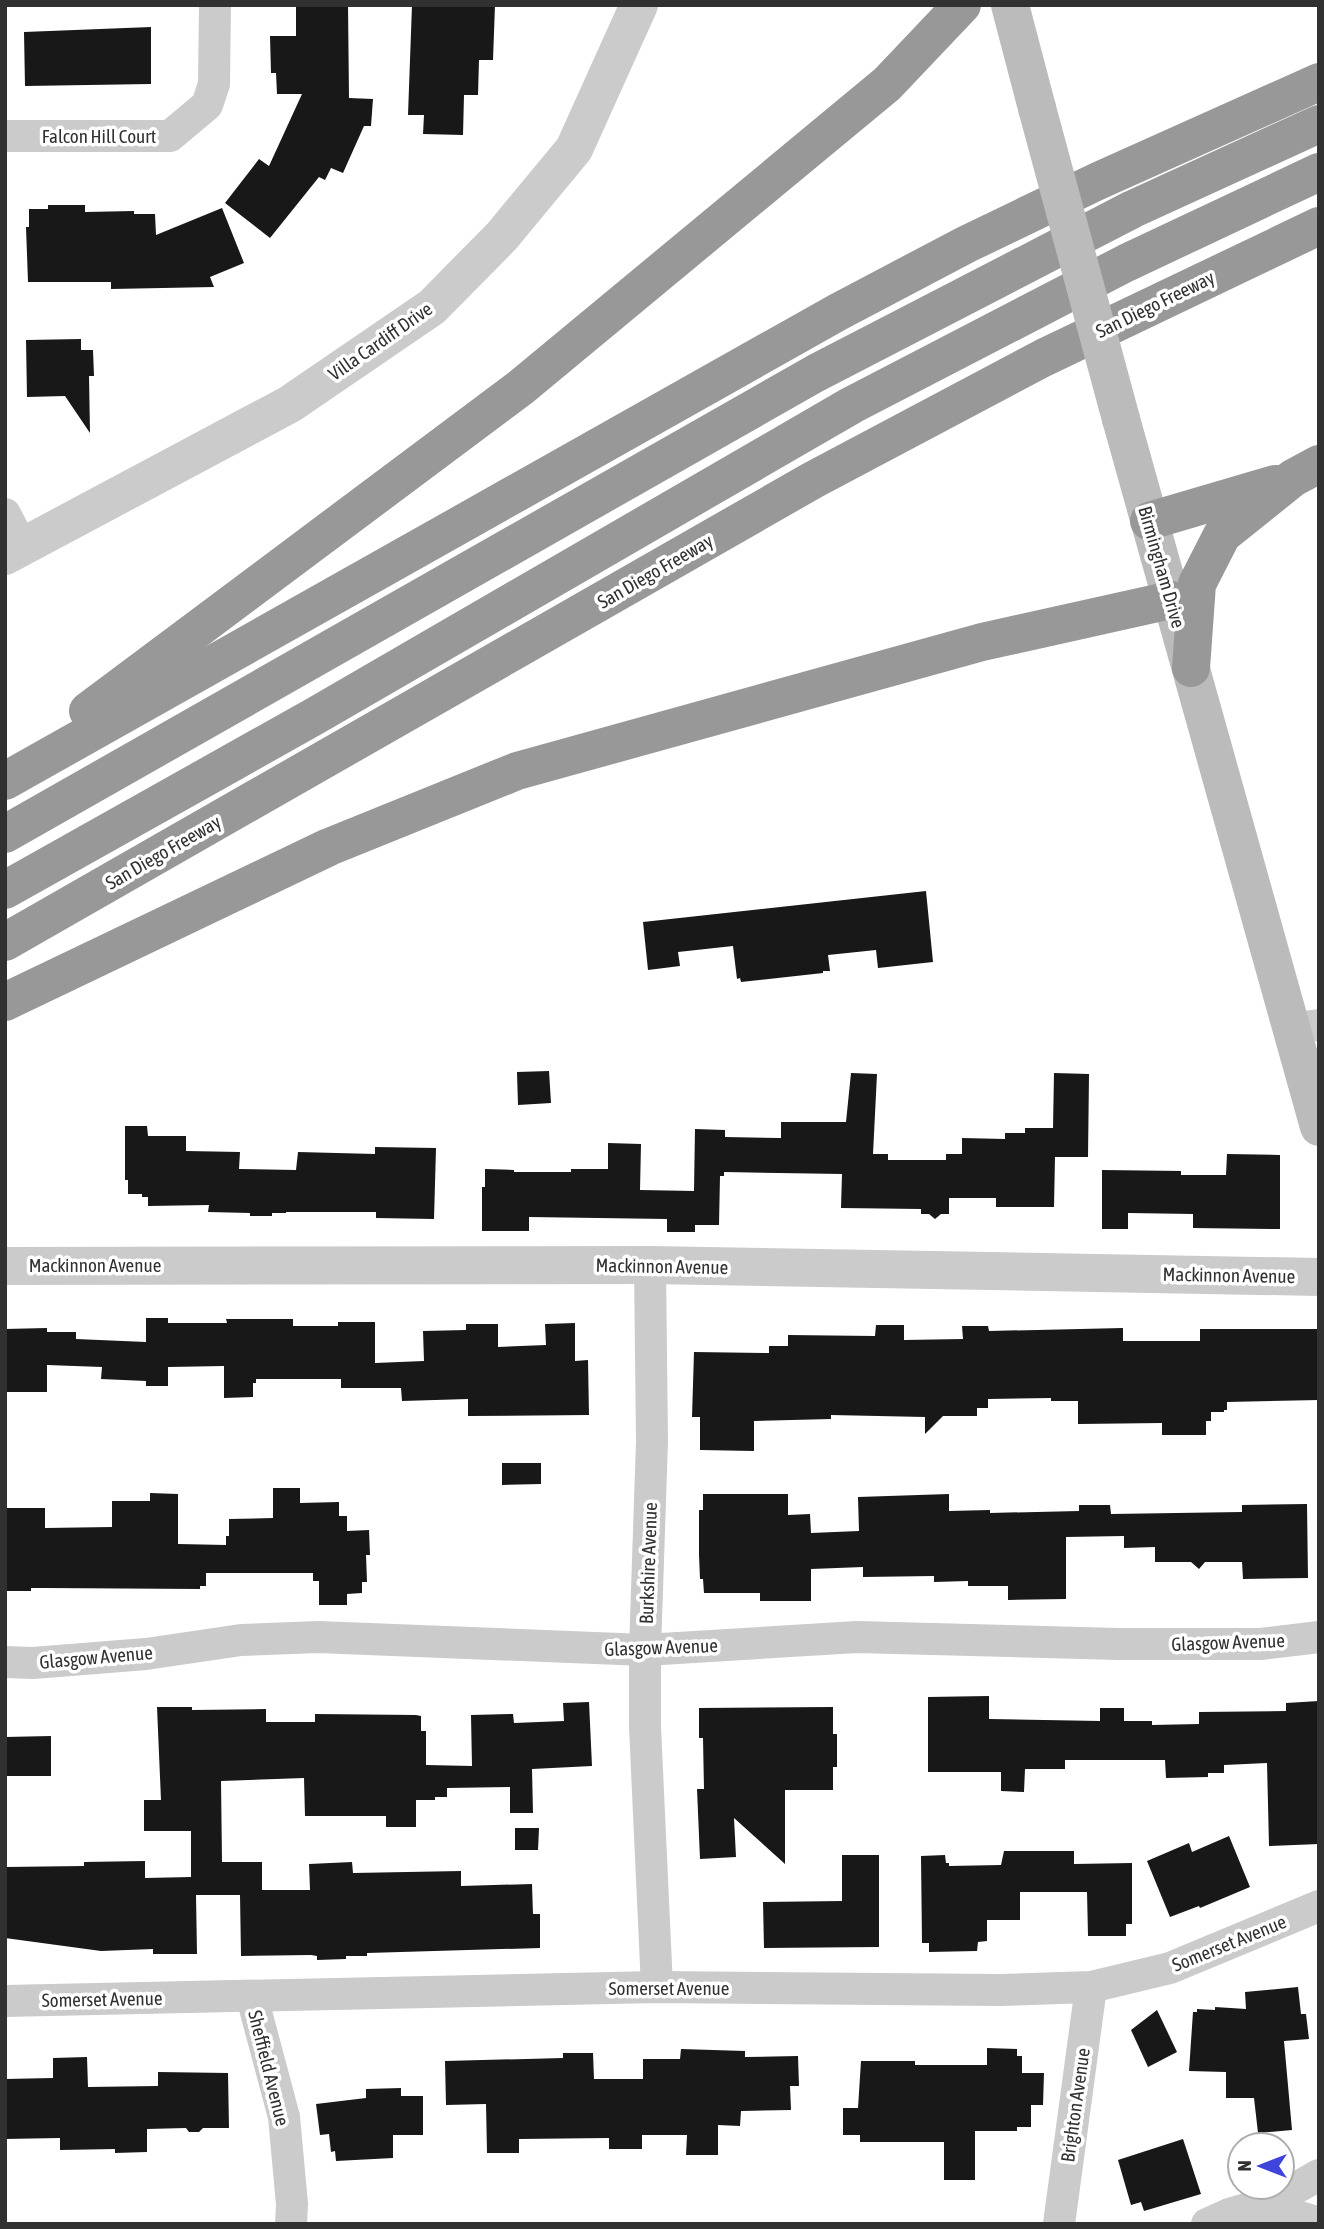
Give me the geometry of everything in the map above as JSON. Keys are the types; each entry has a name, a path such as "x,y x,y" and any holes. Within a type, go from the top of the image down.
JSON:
{"highway":[{"path":"5,773 520,388 887,84 962,5"},
{"path":"5,780 838,312 1015,221 1319,82"},
{"path":"5,834 816,373 1133,209 1319,124"},
{"path":"5,890 303,723 852,405 1126,263 1319,172"},
{"name":"San Diego Freeway","path":"5,942 813,480 1043,358 1319,226"},
{"path":"1149,521 1306,471"},
{"path":"1191,668 1197,584 1222,535 1306,471"},
{"path":"5,1002 329,847 517,771 982,642 1171,600"}],"main road":[{"name":"Birmingham Drive","path":"1010,5 1171,600 1305,1027 1319,1127"}],"street":[{"name":"Falcon Hill Court","path":"5,136 170,136 206,105 214,84 215,5"},
{"name":"Villa Cardiff Drive","path":"11,539 290,404 432,307 502,236 574,149 639,5"},
{"name":"Mackinnon Avenue","path":"5,1266 650,1265 1319,1277"},
{"name":"Burkshire Avenue","path":"650,1265 652,1441 645,1727 657,1987"},
{"name":"Glasgow Avenue","path":"5,1662 71,1660 146,1654 241,1640 318,1637 645,1650 857,1637 1119,1644 1261,1644 1319,1637"},
{"name":"Somerset Avenue","path":"5,2001 657,1987 1000,1990 1091,1987 1170,1968 1319,1906"},
{"name":"Brighton Avenue","path":"1059,2224 1091,1987"},
{"name":"Sheffield Avenue","path":"251,1997 284,2117 292,2204 291,2224"},
{"path":"1218,2219 1273,2201 1319,2175"},
{"path":"1218,2219 1262,2210 1312,2222"}],"building":[{"path":"296,5 348,5 349,98 373,99 371,126 364,126 343,173 331,168 325,180 319,177 270,238 225,203 259,159 269,166 302,94 277,94 276,73 271,73 270,36 296,36"},
{"path":"412,5 495,5 493,60 479,60 478,95 464,95 463,135 423,134 424,115 408,115"},
{"path":"151,27 151,84 25,86 24,32"},
{"path":"48,205 85,205 85,212 134,211 134,214 155,214 156,235 222,208 244,263 210,277 214,287 111,289 111,282 28,282 26,227 29,227 29,209 48,209"},
{"path":"81,339 81,350 93,350 94,376 89,376 90,433 65,396 27,397 26,340"},
{"path":"926,891 933,962 878,968 876,950 828,955 830,971 741,982 740,978 737,979 733,946 678,952 680,966 648,970 643,922"},
{"path":"549,1071 551,1103 518,1105 517,1072"},
{"path":"851,1073 877,1074 873,1154 888,1154 888,1160 946,1160 946,1154 962,1154 962,1138 1005,1139 1005,1133 1025,1133 1025,1128 1053,1128 1054,1073 1089,1074 1088,1157 1055,1157 1054,1207 996,1207 996,1198 949,1198 949,1214 941,1214 935,1219 929,1214 921,1214 921,1209 841,1208 842,1174 724,1172 724,1176 720,1176 719,1225 695,1225 695,1232 667,1232 667,1219 529,1217 529,1231 482,1231 482,1187 485,1187 485,1169 571,1172 571,1169 608,1169 608,1143 641,1144 640,1190 694,1191 695,1129 725,1130 725,1137 781,1138 781,1122 846,1122"},
{"path":"125,1126 147,1126 148,1136 186,1136 186,1151 240,1152 239,1169 296,1170 298,1152 375,1154 375,1147 436,1148 434,1219 376,1218 376,1212 286,1212 272,1213 272,1216 250,1216 250,1213 208,1212 209,1205 148,1206 148,1197 128,1194 128,1180 125,1180"},
{"path":"1227,1154 1280,1155 1280,1229 1193,1228 1193,1214 1128,1213 1128,1229 1102,1229 1102,1170 1181,1171 1181,1175 1226,1175"},
{"path":"146,1318 168,1318 168,1323 227,1323 226,1319 293,1319 293,1326 338,1326 338,1322 375,1322 375,1363 424,1361 423,1331 466,1330 466,1324 498,1324 498,1347 546,1345 545,1324 575,1323 575,1361 588,1360 589,1415 468,1416 468,1399 402,1401 401,1388 341,1388 341,1379 256,1379 256,1383 253,1383 253,1397 224,1398 224,1366 168,1367 168,1386 146,1386 146,1381 101,1379 102,1367 47,1365 47,1392 5,1392 5,1329 47,1328 47,1332 76,1332 76,1339 146,1342"},
{"path":"876,1325 904,1325 904,1340 963,1339 962,1326 988,1326 989,1331 1123,1328 1123,1341 1200,1341 1200,1329 1319,1329 1319,1400 1227,1402 1227,1410 1224,1412 1211,1412 1211,1421 1206,1421 1206,1435 1162,1435 1162,1423 1078,1424 1078,1401 1051,1401 1051,1398 988,1399 988,1408 977,1408 977,1416 943,1416 925,1434 925,1417 831,1415 831,1419 754,1421 754,1451 700,1450 700,1417 692,1417 694,1352 769,1353 769,1346 788,1346 788,1335 875,1336"},
{"path":"502,1463 541,1463 541,1484 502,1485"},
{"path":"273,1488 300,1488 300,1503 339,1502 339,1516 347,1516 347,1531 369,1530 367,1582 362,1582 362,1593 347,1594 347,1605 319,1605 319,1581 313,1581 313,1573 206,1573 206,1586 200,1586 200,1589 31,1588 31,1591 5,1591 5,1508 45,1508 45,1528 112,1527 112,1501 150,1501 150,1493 178,1494 178,1544 226,1545 229,1519 273,1518"},
{"path":"703,1494 788,1494 788,1515 810,1514 811,1533 859,1531 858,1497 949,1494 949,1511 990,1510 990,1513 1079,1511 1079,1505 1110,1505 1111,1514 1242,1512 1242,1505 1307,1504 1308,1578 1243,1579 1242,1562 1205,1562 1199,1569 1191,1562 1155,1562 1155,1547 1124,1548 1124,1536 1066,1537 1066,1599 1008,1600 1008,1586 968,1586 968,1581 934,1582 934,1576 863,1577 863,1567 811,1569 811,1601 760,1601 760,1593 704,1593 703,1579 700,1579 699,1555 699,1510 703,1510"},
{"path":"989,1696 989,1719 1100,1721 1100,1708 1124,1708 1124,1721 1152,1721 1152,1725 1199,1724 1199,1712 1286,1711 1286,1703 1319,1701 1319,1844 1269,1846 1267,1763 1224,1765 1224,1773 1208,1773 1208,1777 1166,1778 1165,1760 1065,1760 1065,1769 1025,1769 1024,1792 1001,1791 1001,1772 928,1772 928,1697"},
{"path":"589,1702 592,1766 532,1769 533,1813 510,1813 510,1787 447,1788 447,1797 416,1800 416,1827 386,1827 386,1816 305,1816 304,1778 221,1781 222,1862 262,1862 262,1890 310,1890 309,1864 352,1862 353,1873 461,1871 461,1886 532,1884 533,1914 540,1914 540,1948 367,1953 367,1956 346,1956 346,1959 317,1960 317,1956 311,1955 241,1956 240,1895 196,1895 197,1954 153,1954 153,1949 101,1951 5,1938 5,1867 84,1866 84,1862 145,1861 145,1878 191,1877 191,1831 144,1831 144,1800 161,1800 157,1707 192,1707 192,1710 266,1709 266,1722 315,1722 315,1714 416,1715 421,1716 421,1731 426,1731 426,1765 472,1766 471,1715 513,1714 514,1723 564,1721 563,1703"},
{"path":"833,1707 833,1734 837,1734 837,1767 833,1767 833,1790 785,1790 785,1864 734,1818 736,1857 700,1859 697,1789 704,1789 703,1738 699,1738 699,1708"},
{"path":"51,1736 51,1776 5,1776 5,1737"},
{"path":"515,1828 539,1828 538,1850 515,1850"},
{"path":"1229,1836 1250,1887 1200,1908 1199,1906 1170,1917 1147,1861 1189,1843 1192,1852"},
{"path":"1004,1851 1074,1851 1074,1864 1132,1863 1132,1924 1126,1924 1126,1936 1088,1936 1087,1892 1020,1892 1020,1920 987,1920 987,1941 978,1942 977,1951 929,1952 929,1943 922,1943 921,1856 945,1855 949,1866 1001,1865"},
{"path":"842,1855 879,1855 879,1947 764,1948 763,1902 842,1901"},
{"path":"1298,1987 1301,2014 1306,2014 1309,2039 1284,2041 1292,2130 1258,2131 1254,2098 1226,2098 1226,2072 1189,2071 1193,2012 1197,2012 1197,2009 1215,2010 1215,2007 1246,2009 1245,1992"},
{"path":"1157,2010 1177,2052 1148,2067 1131,2030"},
{"path":"987,2048 1017,2049 1017,2056 1022,2056 1022,2073 1044,2073 1043,2105 1031,2105 1031,2127 1017,2127 1017,2131 975,2131 975,2180 944,2180 944,2142 860,2142 860,2135 843,2135 843,2108 858,2108 861,2061 915,2061 915,2065 987,2065"},
{"path":"681,2049 745,2051 745,2057 798,2056 799,2086 790,2086 791,2110 741,2111 740,2126 718,2125 718,2155 686,2155 687,2135 642,2135 642,2149 609,2149 609,2138 519,2139 519,2153 487,2153 486,2104 446,2105 445,2061 563,2058 563,2053 593,2053 594,2079 643,2079 643,2059 680,2059"},
{"path":"87,2057 88,2087 158,2086 158,2072 228,2073 229,2128 203,2128 199,2132 189,2132 186,2128 147,2129 147,2152 115,2153 115,2149 60,2150 60,2138 5,2139 5,2079 53,2078 53,2058"},
{"path":"401,2088 401,2096 423,2096 423,2135 393,2135 393,2158 336,2161 335,2151 331,2152 329,2134 320,2135 316,2104 366,2098 366,2089"},
{"path":"1183,2139 1201,2194 1144,2211 1141,2202 1131,2205 1118,2160"}]}
